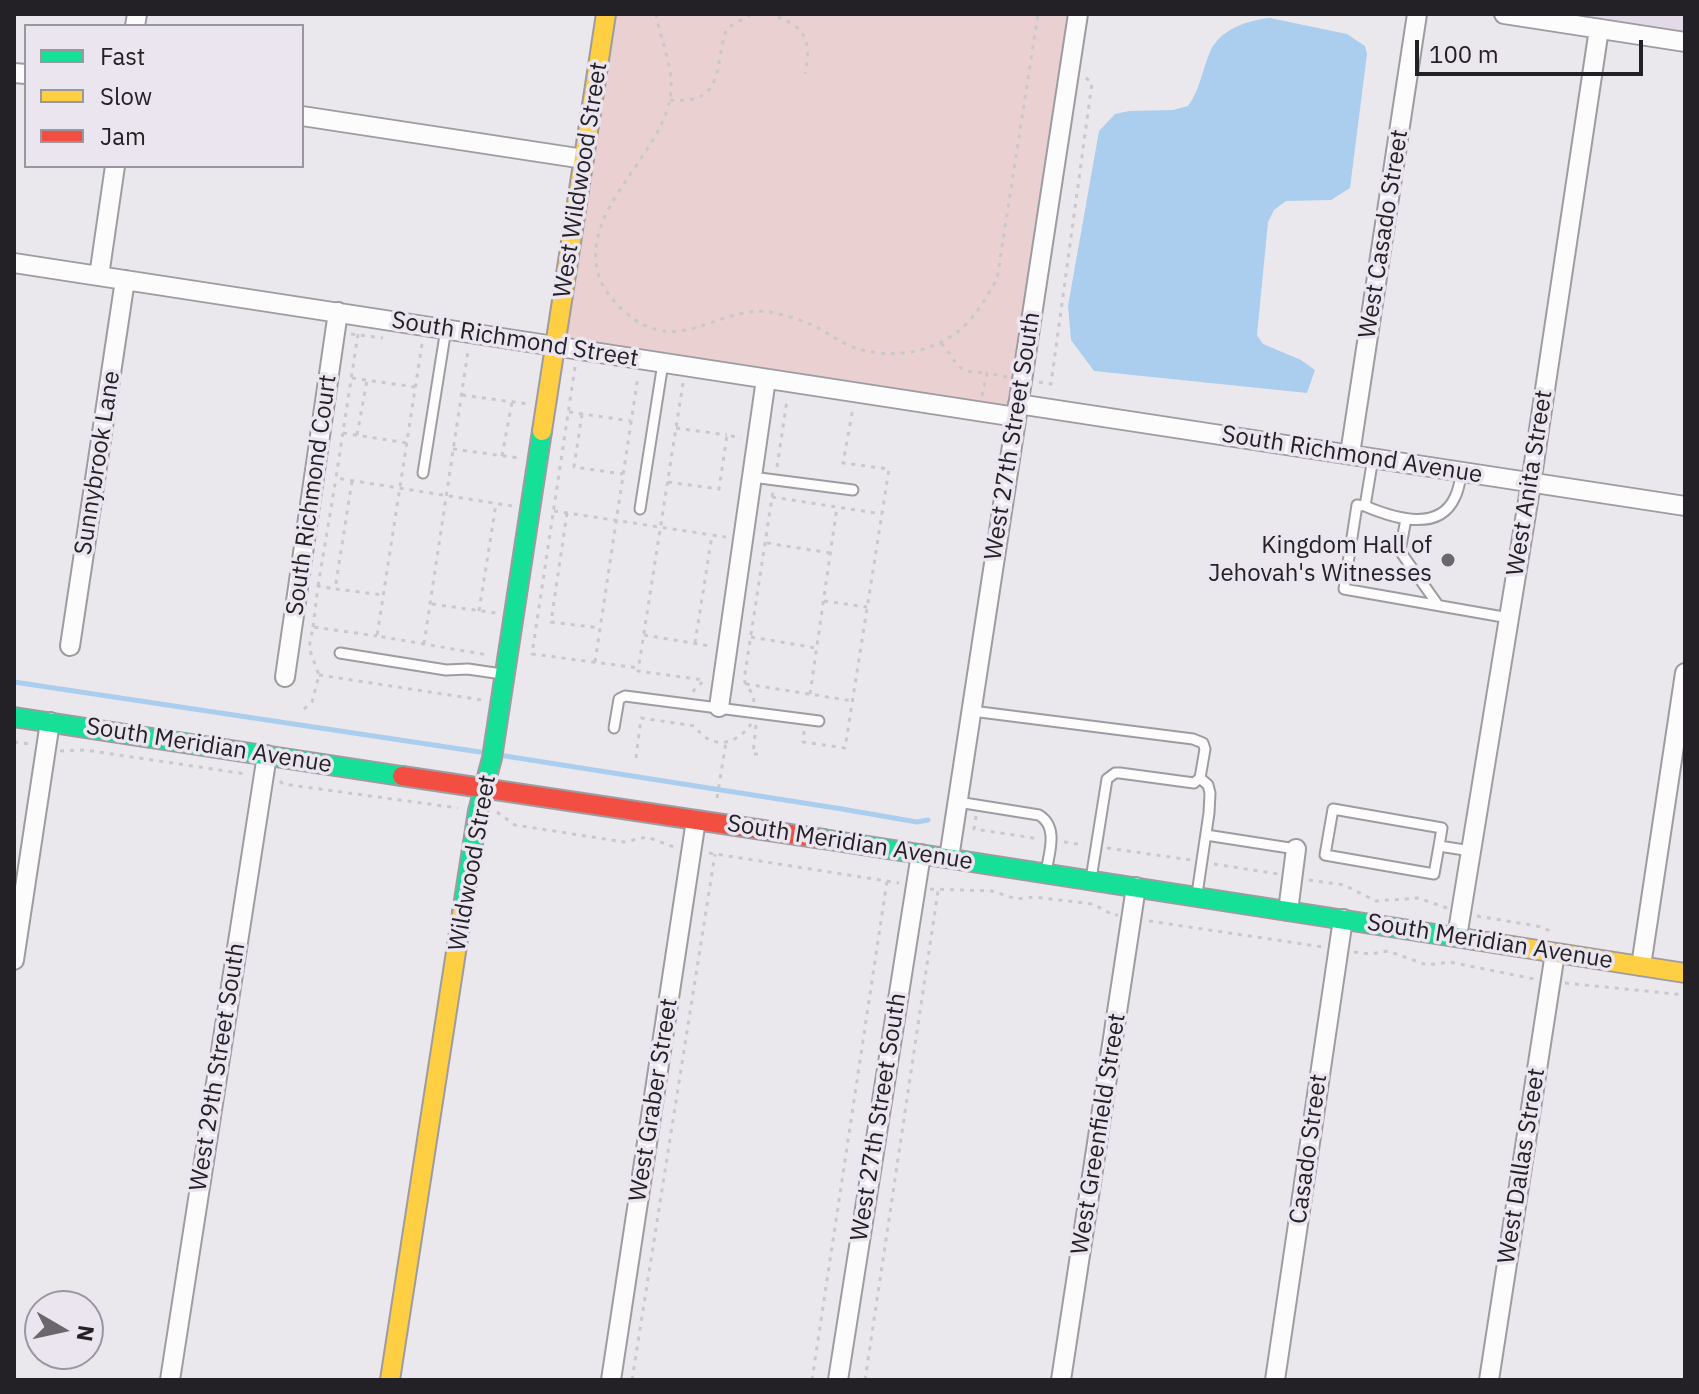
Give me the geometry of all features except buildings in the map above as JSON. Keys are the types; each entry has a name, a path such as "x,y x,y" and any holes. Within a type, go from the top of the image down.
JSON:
{"main road":[{"name":"West Wildwood Street","path":"555,346 606,14"},
{"name":"Wildwood Street","path":"390,1380 478,811 492,758 555,346"},
{"name":"South Meridian Avenue","path":"14,717 1685,973"}],"street":[{"name":"West 27th Street South","path":"949,858 1078,14"},
{"name":"West Casado Street","path":"1350,454 1417,14"},
{"path":"1504,14 1685,42"},
{"name":"West Anita Street","path":"1457,937 1531,483 1599,29"},
{"path":"304,116 584,159"},
{"path":"99,276 115,168"},
{"name":"South Richmond Street","path":"14,263 766,379 1017,411"},
{"name":"Sunnybrook Lane","path":"70,646 125,280"},
{"name":"South Richmond Court","path":"285,677 338,312"},
{"path":"719,707 766,379"},
{"name":"South Richmond Avenue","path":"1017,411 1350,454 1685,506"},
{"path":"1641,966 1685,673"},
{"path":"14,960 50,722"},
{"name":"West 29th Street South","path":"170,1380 267,755"},
{"name":"West Graber Street","path":"611,1380 696,820"},
{"path":"1288,911 1296,849"},
{"name":"West 27th Street South","path":"838,1380 921,854"},
{"name":"West Greenfield Street","path":"1061,1380 1136,887"},
{"name":"Casado Street","path":"1275,1380 1343,919"},
{"name":"West Dallas Street","path":"1489,1380 1555,953"}],"lane":[{"path":"423,473 446,329"},
{"path":"640,509 663,363"},
{"path":"1365,506 1373,458"},
{"path":"1462,472 1449,507 1434,516 1416,521 1390,517 1357,505 1344,589 1509,618"},
{"path":"752,477 853,490"},
{"path":"1406,519 1400,551 1438,605"},
{"path":"340,653 446,670 468,669 505,674"},
{"path":"614,728 617,704 625,696 819,721"},
{"path":"972,711 1203,743 1205,749 1200,778 1194,783 1120,773 1110,776 1105,784 1091,880"},
{"path":"1197,896 1210,793 1208,785 1200,778"},
{"path":"958,802 1039,815 1047,820 1051,840 1046,873"},
{"path":"1333,809 1442,828 1439,846 1434,874 1325,855 1333,809"},
{"path":"1206,835 1296,849"},
{"path":"1439,846 1471,851"}],"path":[{"path":"656,14 668,59 670,100 657,135 601,222 596,240 598,272 607,292 616,304 647,327 667,331 689,330 739,314 769,312 809,323 851,347 879,354 902,354 940,342 962,329 982,305 997,279 1038,14"},
{"path":"670,100 688,101 704,94 716,81 721,45 727,28 752,14"},
{"path":"768,14 785,19 806,38 809,55 805,74"},
{"path":"785,19 788,14"},
{"path":"313,627 358,334"},
{"path":"940,342 957,367 970,373 987,373"},
{"path":"422,344 377,636 489,655"},
{"path":"424,644 468,351"},
{"path":"575,367 532,654 639,668"},
{"path":"595,662 638,376"},
{"path":"351,378 415,387"},
{"path":"357,435 367,380"},
{"path":"683,383 638,671 704,680"},
{"path":"462,395 528,404"},
{"path":"746,684 744,680 787,398"},
{"path":"502,456 512,402"},
{"path":"804,725 803,742 845,748 889,469 843,463 853,408"},
{"path":"569,412 631,421"},
{"path":"582,414 574,467 623,474"},
{"path":"676,428 741,438"},
{"path":"343,433 407,443"},
{"path":"668,482 719,489 727,435"},
{"path":"453,449 519,458"},
{"path":"336,478 512,506"},
{"path":"335,589 352,481"},
{"path":"772,497 882,514"},
{"path":"479,611 496,503"},
{"path":"810,694 837,507"},
{"path":"554,511 726,537"},
{"path":"567,513 551,622 600,628"},
{"path":"695,643 712,535"},
{"path":"765,543 830,553"},
{"path":"318,586 383,595"},
{"path":"823,601 867,607"},
{"path":"430,604 496,613"},
{"path":"644,635 710,646"},
{"path":"751,637 816,648"},
{"path":"706,674 690,696 688,709 701,736 711,742 726,742 746,731 754,718"},
{"path":"319,675 483,700"},
{"path":"636,758 641,718 695,726"},
{"path":"14,742 64,752 85,750 276,777 283,784 392,800 498,812 515,825 624,842 647,837 691,851 938,891 992,891 1016,899 1034,897 1093,904 1113,915 1370,954 1388,951 1427,965 1450,962 1587,987 1685,995"},
{"path":"717,798 726,742"},
{"path":"978,805 974,829 1344,885 1376,901 1418,898 1461,913 1542,927 1553,932"},
{"path":"632,1380 715,854"},
{"path":"812,1380 887,881"},
{"path":"865,1380 938,891"}],"shaded area":[{"path":"606,14 1077,14 1016,417 555,346"},
{"path":"1507,14 1685,14 1685,41"}],"water":[{"path":"1270,18 1347,34 1365,46 1367,54 1350,188 1331,200 1286,201 1274,210 1268,222 1257,335 1263,344 1301,360 1315,370 1307,393 1094,371 1071,340 1068,306 1099,131 1115,114 1188,106 1210,52 1220,37 1244,24"}],"waterway":[{"path":"14,682 480,752"},
{"path":"505,756 917,822 928,820"}],"traffic: fast":[{"path":"462,913 478,811 492,758 542,431"},
{"path":"14,717 402,776"},
{"path":"823,839 1474,940"}],"traffic: slow":[{"path":"542,431 606,14"},
{"path":"390,1380 462,913"},
{"path":"1474,940 1685,973"}],"traffic: jam":[{"path":"402,776 823,839"}],"place":[{"name":"Kingdom Hall of Jehovah's Witnesses","path":"1448,560"}]}
